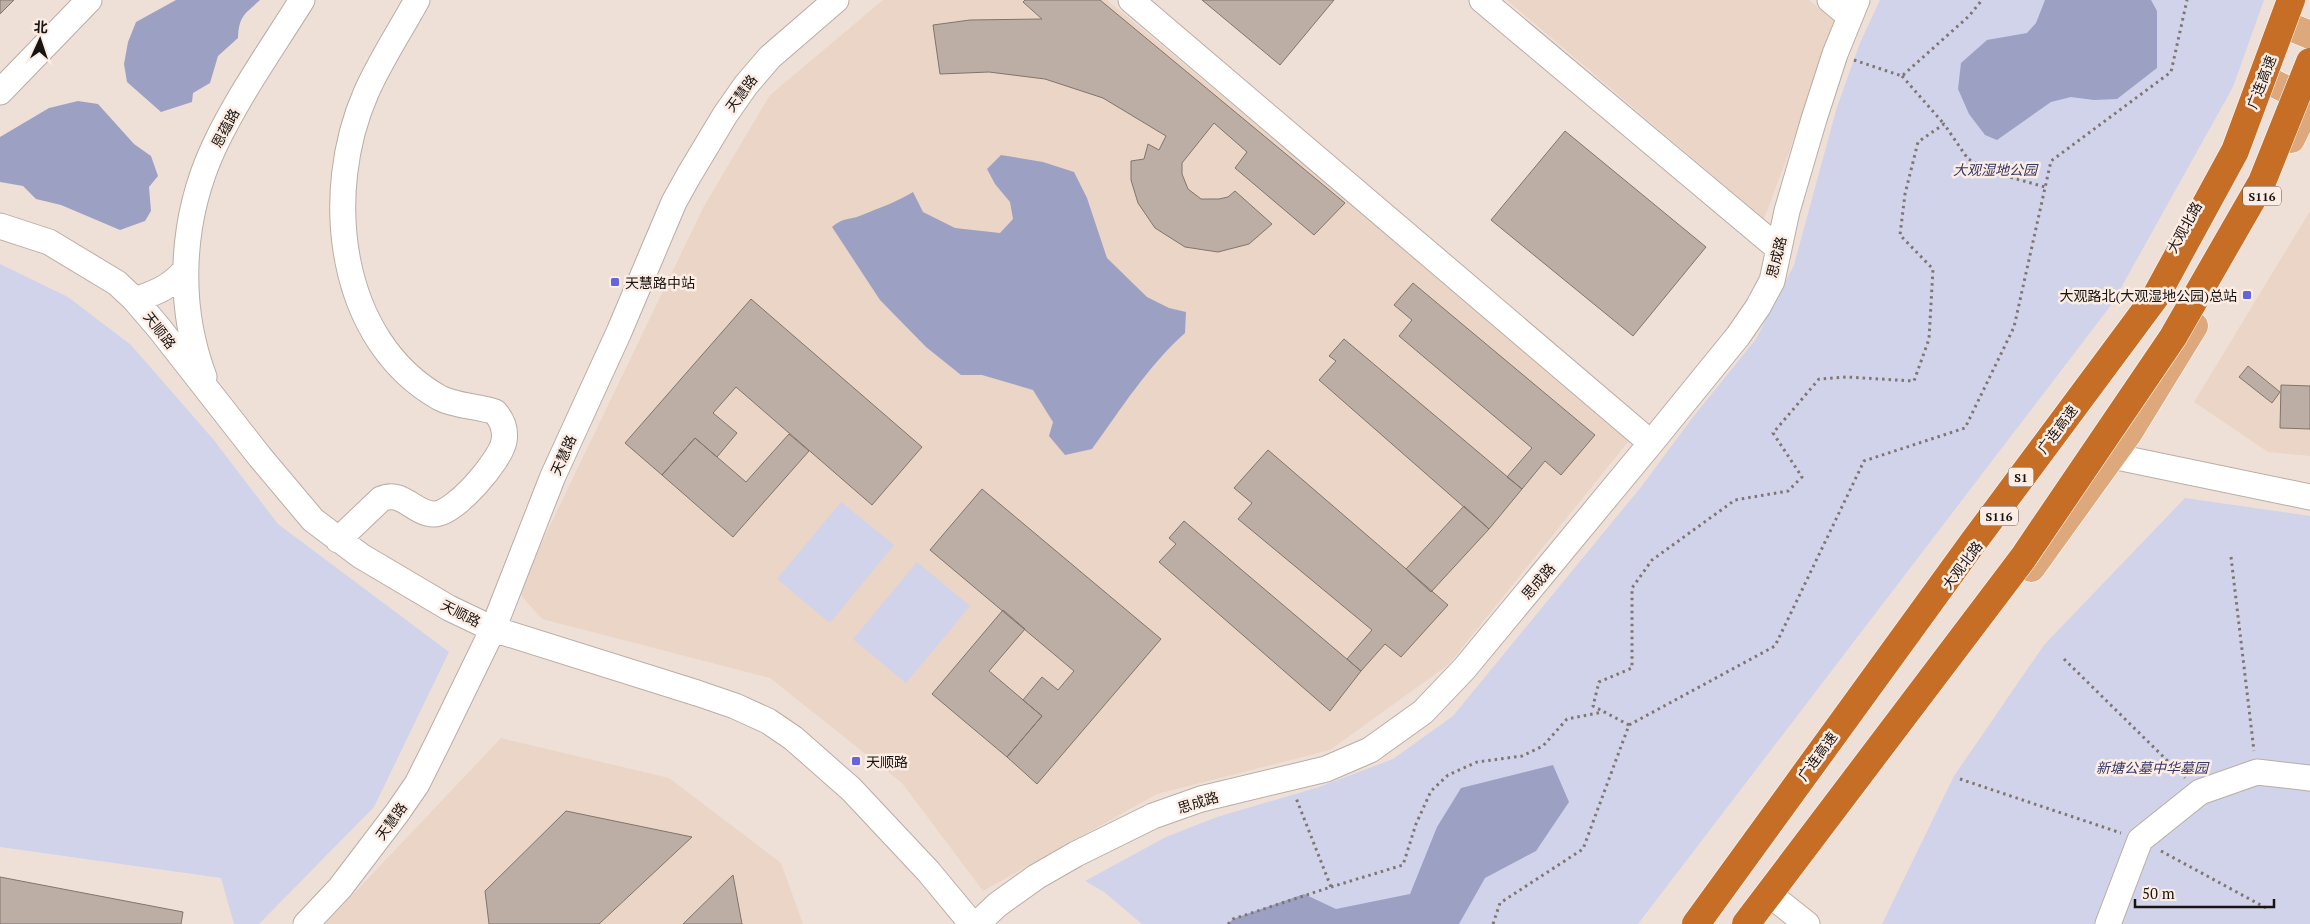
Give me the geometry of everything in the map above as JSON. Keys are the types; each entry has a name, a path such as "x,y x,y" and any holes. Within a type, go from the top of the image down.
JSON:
{"highway":[{"name":"广连高速","path":"1696,924 1980,533 2156,296 2235,151 2297,20"},
{"path":"1746,924 2023,558 2173,336 2262,182 2310,62"}],"main road":[{"name":"大观北路","path":"1690,924 2039,463 2106,359 2174,246 2263,78 2297,20 2299,0"},
{"path":"2263,78 2310,101"},
{"name":"S116","path":"1760,924 2043,552 2112,456 2164,377 2214,292 2310,101"}],"street":[{"path":"0,92 89,0"},
{"name":"恩蕴路","path":"209,391 196,357 185,270 191,221 200,183 214,147 235,109 302,0"},
{"path":"338,540 381,499 388,496 398,497 425,512 434,514 449,510 465,496 486,472 501,449 504,440 504,426 494,412 442,399 421,386 392,360 370,328 352,278 344,221 345,175 348,154 366,93 417,0"},
{"name":"天慧路","path":"306,924 340,888 416,784 493,629 554,476 619,332 674,202 688,175 746,85 770,57 836,0"},
{"path":"1131,0 1651,444"},
{"path":"1482,0 1779,249"},
{"path":"1830,0 1853,8"},
{"name":"思成路","path":"977,924 997,906 1036,877 1076,854 1153,816 1201,799 1326,769 1370,750 1423,712 1464,669 1651,444 1738,336 1758,307 1772,281 1787,212 1835,54 1853,8"},
{"name":"天顺路","path":"0,226 50,242 118,283 135,300 209,391 286,490 313,520 338,540 361,556 449,608 493,629 707,696 768,721 806,749 851,789 928,871 972,924"},
{"path":"135,300 176,281 185,270"},
{"path":"2112,456 2310,497"},
{"path":"2108,924 2140,840 2200,792 2257,772 2310,778"},
{"path":"1778,901 1807,924"}],"path":[{"path":"1902,76 1969,16 1982,0"},
{"path":"1493,924 1500,903 1583,849 1629,725 1775,646 1864,461 1965,428 2014,327 2051,161 2171,72 2187,0"},
{"path":"1835,54 1902,76 1944,124 1968,160 1999,174 2045,187"},
{"path":"1629,725 1593,706 1599,682 1632,668 1632,588 1652,560 1735,500 1788,491 1802,477 1773,433 1819,379 1846,377 1914,381 1929,339 1933,269 1900,235 1904,202 1918,142 1944,124"},
{"path":"2231,557 2257,772"},
{"path":"2064,659 2200,792"},
{"path":"1228,924 1233,919 1403,865 1416,824 1431,792 1448,775 1477,762 1522,756 1542,746 1567,719 1604,712"},
{"path":"1289,778 1330,887"}],"shaded area":[{"path":"176,0 260,0 241,20 238,38 218,56 210,83 193,93 192,102 161,112 127,82 124,64 128,42 136,22"},
{"path":"883,0 1107,0 1632,437 1448,665 1330,750 1157,794 983,891 902,783 770,678 542,619 518,592 704,206 770,95"},
{"path":"1507,0 1809,0 1837,24 1764,219"},
{"path":"2045,0 2151,0 2157,11 2157,68 2117,99 2094,100 2071,97 2051,102 1997,140 1985,135 1969,114 1958,89 1961,63 1987,40 2027,33 2036,23"},
{"path":"78,101 98,104 134,144 151,156 158,176 149,187 151,211 145,221 120,230 61,205 36,199 23,186 0,182 0,137 49,108"},
{"path":"1001,155 1043,162 1074,172 1087,198 1107,258 1147,297 1169,308 1186,312 1185,333 1159,359 1124,403 1092,449 1065,455 1049,436 1053,422 1033,390 982,375 961,375 926,347 880,300 832,227 841,221 857,217 901,199 913,192 923,212 955,228 1000,233 1013,219 1010,202 995,184 987,169"},
{"path":"2310,211 2310,456 2268,452 2194,402"},
{"path":"501,738 669,778 781,863 803,924 325,924"},
{"path":"1553,765 1569,802 1536,851 1485,878 1459,924 1228,924 1233,919 1304,894 1336,909 1410,894 1437,827 1461,788"}],"green space":[{"name":"大观湿地公园","path":"1880,0 2264,0 2233,87 2112,304 1638,924 1142,924 1104,892 1085,881 1166,837 1217,817 1319,787 1393,759 1453,716 1641,487 1693,417 1756,339 1794,265 1837,107 1860,43"},
{"path":"0,264 68,297 131,345 213,439 278,524 449,652 374,807 259,924 234,924 221,878 0,847"},
{"name":"新塘公墓中华墓园","path":"2185,498 2310,516 2310,924 1882,924 1954,776 2044,645"},
{"path":"841,502 894,545 830,623 777,579"},
{"path":"917,562 970,606 906,683 853,639"}],"building":[{"path":"0,0 14,0 0,14"},
{"path":"1025,0 1100,0 1345,203 1314,235 1235,168 1247,152 1214,123 1182,163 1182,174 1188,189 1201,199 1228,197 1235,191 1272,224 1249,244 1218,252 1185,247 1155,228 1138,203 1131,180 1131,161 1144,159 1148,144 1159,150 1166,136 1103,98 1045,79 989,72 940,74 933,25 970,20 1042,19 1023,2"},
{"path":"1202,0 1334,0 1280,65"},
{"path":"1565,131 1706,247 1633,336 1491,220"},
{"path":"1413,283 1595,435 1561,475 1545,461 1522,489 1507,477 1532,448 1399,336 1412,320 1394,305"},
{"path":"751,299 922,447 872,505 736,387 713,413 737,433 717,457 695,438 662,475 625,443"},
{"path":"1344,339 1522,489 1489,529 1319,380 1336,361 1329,356"},
{"path":"2248,366 2280,392 2272,403 2239,377"},
{"path":"2281,385 2310,386 2310,429 2280,428"},
{"path":"789,434 809,451 733,537 662,475 695,438 746,482"},
{"path":"1268,450 1448,605 1401,657 1385,644 1361,671 1347,659 1372,630 1238,519 1252,503 1234,488"},
{"path":"982,489 1161,639 1037,784 1007,757 1042,716 1023,700 1042,677 1058,690 1074,671 930,550"},
{"path":"1464,506 1489,529 1431,592 1406,569"},
{"path":"1184,521 1361,671 1330,711 1159,562 1176,544 1169,538"},
{"path":"1003,610 1025,629 989,671 1042,716 1007,757 932,694"},
{"path":"566,811 692,837 599,924 489,924 485,891"},
{"path":"733,875 742,924 683,924"},
{"path":"0,877 183,912 181,924 0,924"}],"place":[{"name":"天慧路中站","path":"615,282"},
{"name":"大观路北(大观湿地公园)总站","path":"2247,295"},
{"name":"天顺路","path":"856,761"}]}
